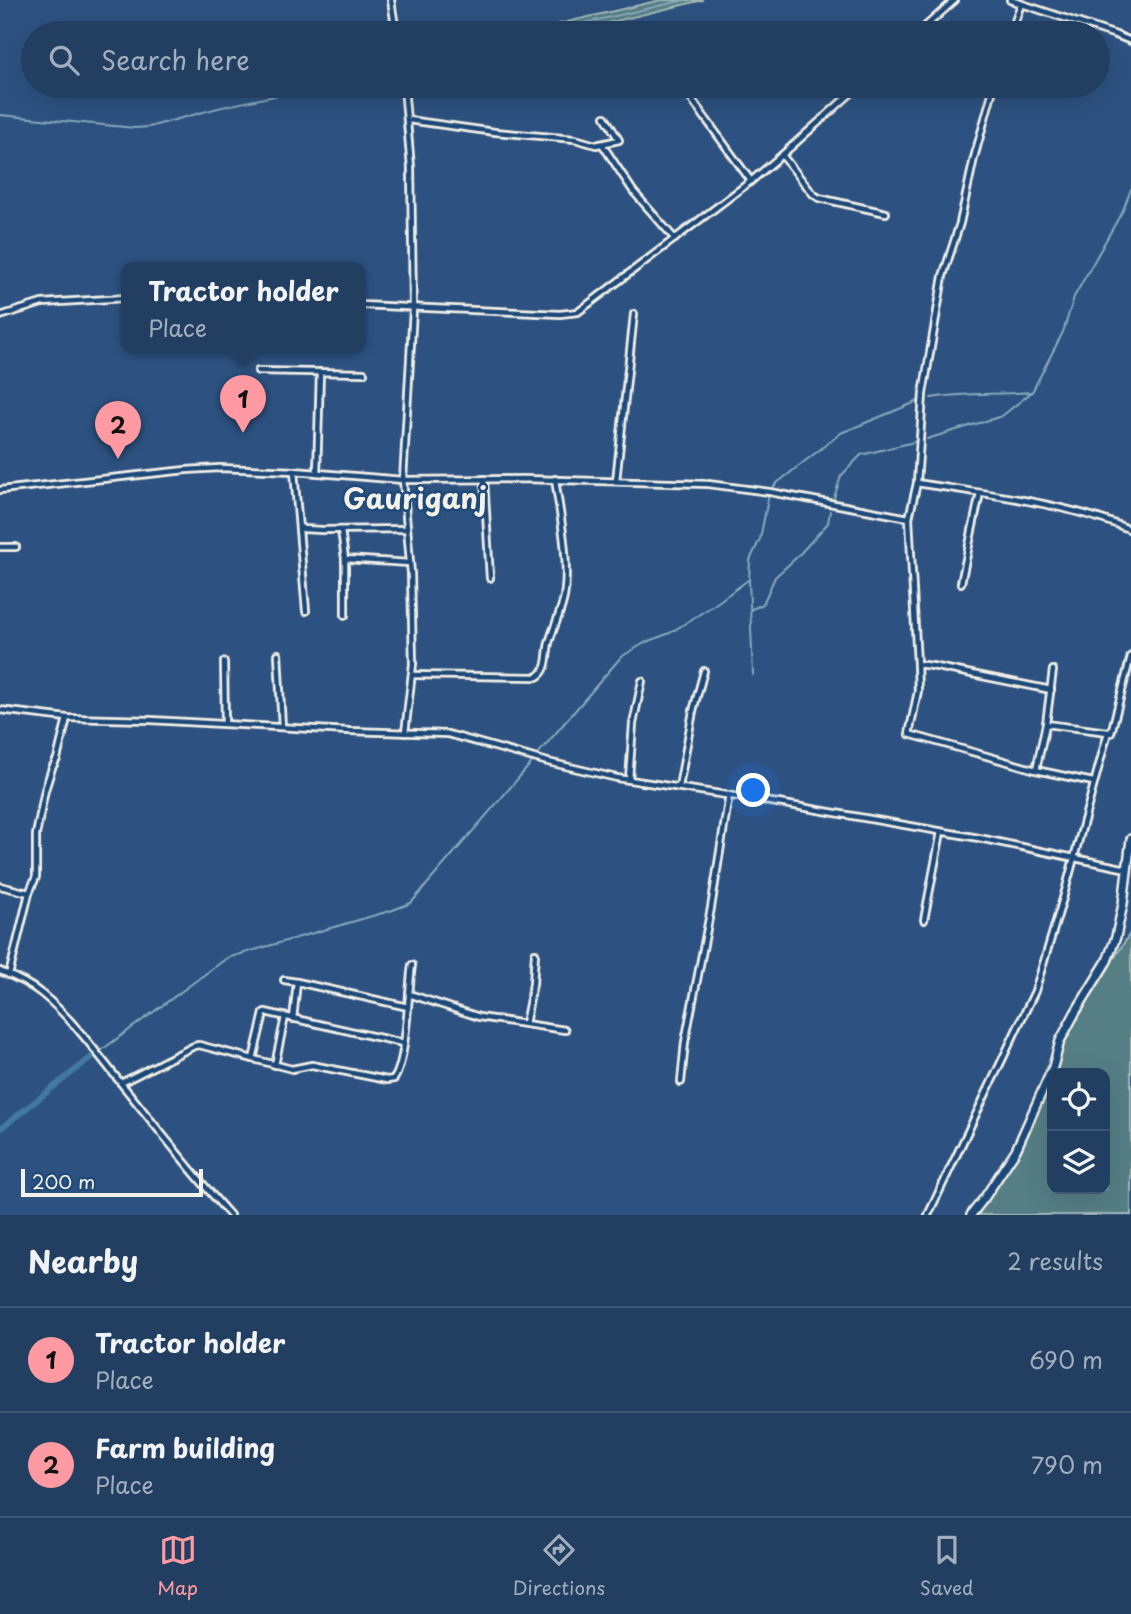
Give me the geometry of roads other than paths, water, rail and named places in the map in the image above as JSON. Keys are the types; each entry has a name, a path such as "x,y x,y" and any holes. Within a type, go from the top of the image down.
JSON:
{"main road":[{"path":"971,1215 1016,1150 1053,1067 1060,1041 1107,961 1119,926 1131,839"}],"street":[{"path":"391,0 394,21"},
{"path":"931,21 955,0"},
{"path":"1010,0 1073,21"},
{"path":"1015,21 1021,4"},
{"path":"1110,33 1131,41"},
{"path":"405,98 411,168 413,309 403,480 414,664 405,733"},
{"path":"691,98 751,181"},
{"path":"366,305 560,314 578,312 751,181 846,98"},
{"path":"991,98 960,223 943,275 922,394 917,483 909,518 918,691 909,734 1036,770 1093,782"},
{"path":"408,120 575,139 596,145 619,140 605,117"},
{"path":"602,144 633,191 676,239"},
{"path":"782,155 819,198 886,213"},
{"path":"0,316 41,303 121,298"},
{"path":"615,481 634,314"},
{"path":"258,371 364,373"},
{"path":"317,473 320,372"},
{"path":"0,489 220,468 403,480 555,479 727,485 909,518"},
{"path":"294,471 306,611"},
{"path":"484,479 490,578"},
{"path":"412,676 541,675 565,590 565,562 555,479"},
{"path":"917,483 1065,509 1131,530"},
{"path":"961,583 980,493"},
{"path":"298,526 303,529 407,529"},
{"path":"341,530 345,559 345,615"},
{"path":"0,547 16,547"},
{"path":"345,559 410,563"},
{"path":"278,654 282,727"},
{"path":"1046,724 1111,733 1131,656"},
{"path":"224,662 225,723"},
{"path":"917,664 1051,690"},
{"path":"1036,770 1046,724 1053,670"},
{"path":"680,787 693,711 704,671"},
{"path":"629,779 633,724 642,681"},
{"path":"0,710 67,718 225,723 348,732 448,734 548,762 629,779 942,832 1127,869"},
{"path":"9,975 29,893 36,877 36,835 45,790 51,768 57,759 67,718"},
{"path":"928,1215 1035,991 1108,732"},
{"path":"681,1082 685,1042 729,795"},
{"path":"924,920 942,832"},
{"path":"0,886 29,893"},
{"path":"525,1024 533,984 535,953"},
{"path":"121,1083 199,1045 292,1069 312,1065 387,1080 394,1079 398,1074 403,1043 412,965"},
{"path":"0,971 26,983 59,1010 230,1215"},
{"path":"284,980 408,1007"},
{"path":"293,1019 297,982"},
{"path":"409,994 479,1017 565,1030"},
{"path":"253,1059 264,1013 403,1043"},
{"path":"275,1065 285,1017"}],"waterway":[{"path":"593,21 685,0"},
{"path":"0,115 135,128 149,127 264,98"},
{"path":"927,439 1002,416 1032,392 1063,332 1074,297 1123,210 1131,189"},
{"path":"931,398 1031,392"},
{"path":"772,489 841,433 921,400"},
{"path":"832,504 841,476 861,455 918,441"},
{"path":"753,675 750,560 760,539 769,494"},
{"path":"750,610 763,604 775,577 828,523 830,511"},
{"path":"537,755 621,657 646,642 670,633 748,580"},
{"path":"99,1052 227,958 411,903 533,761"},
{"path":"0,1129 97,1053"}],"place":[{"name":"Tractor holder","path":"243,433"},
{"name":"Farm building","path":"118,459"}],"district":[{"name":"Gauriganj","path":"415,497"}]}
